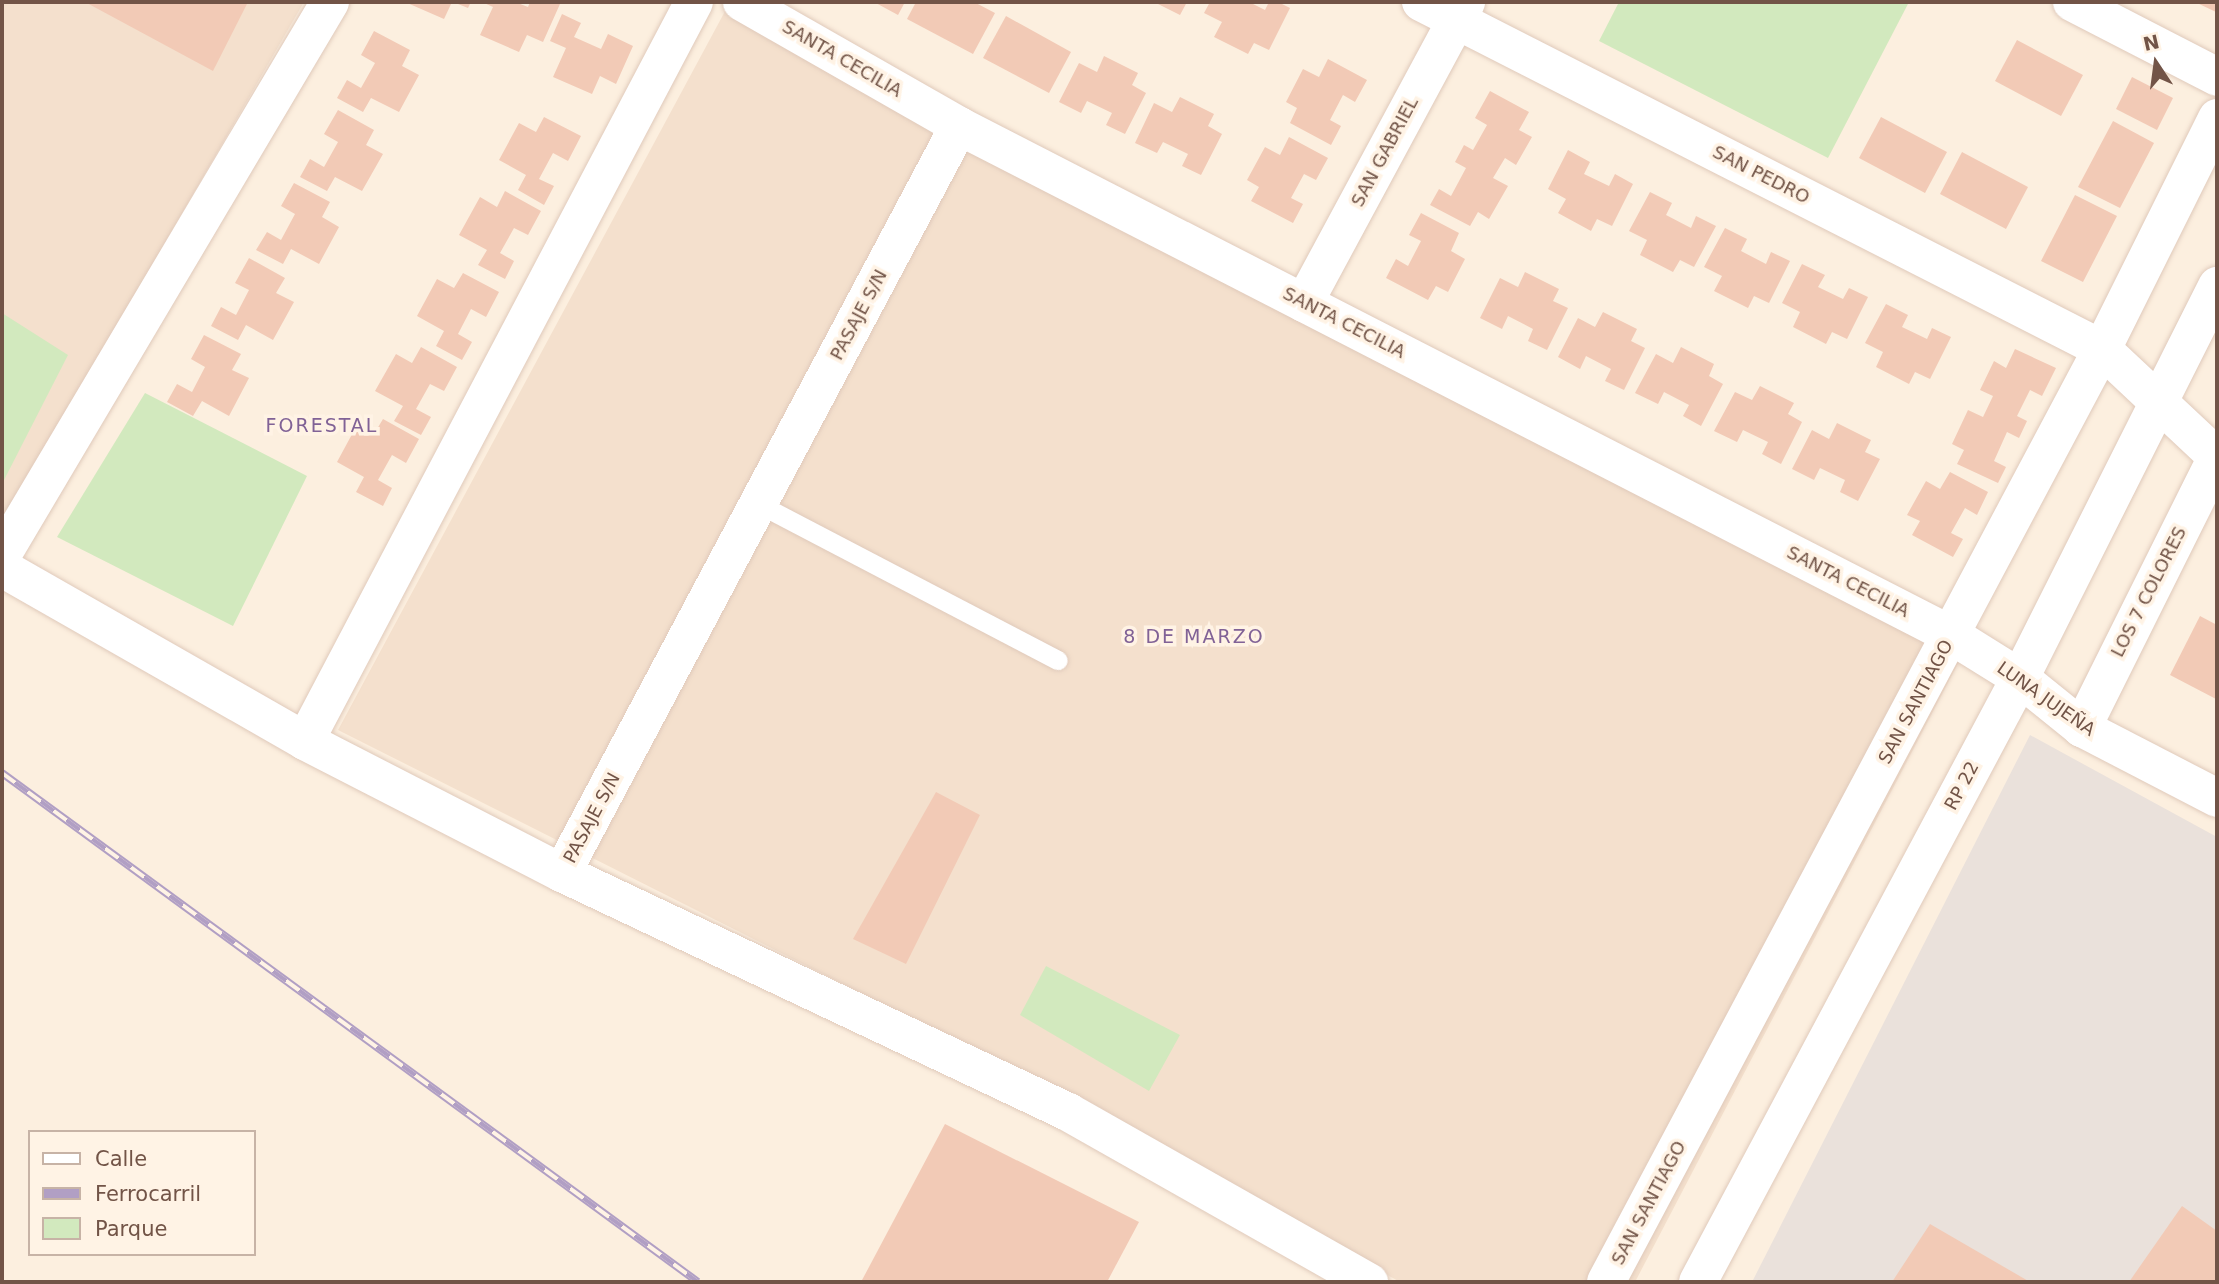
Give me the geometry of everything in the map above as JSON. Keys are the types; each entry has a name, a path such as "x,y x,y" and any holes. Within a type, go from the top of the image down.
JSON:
{"street":[{"path":"2,555 330,2"},
{"path":"305,741 694,2"},
{"name":"SANTA CECILIA","path":"742,2 959,126 1951,635"},
{"name":"SAN PEDRO","path":"1421,2 1461,11 2102,349 2217,457"},
{"path":"2072,2 2217,77"},
{"name":"SAN GABRIEL","path":"1304,303 1461,11"},
{"name":"SAN SANTIAGO","path":"1606,1282 2102,349 2217,118"},
{"name":"PASAJE S/N","path":"562,873 959,126"},
{"name":"RP 22","path":"1698,1282 2020,678 2217,286"},
{"name":"LOS 7 COLORES","path":"2082,728 2217,457"},
{"path":"2,568 305,741 562,873 1068,1112 1368,1282"},
{"name":"LUNA JUJEÑA","path":"1951,635 2020,678 2082,728 2217,799"}],"lane":[{"path":"759,504 1058,660"}],"shaded area":[{"path":"2,2 304,2 2,525"},
{"name":"8 DE MARZO","path":"730,2 1296,285 1974,633 1635,1282 1400,1282 1080,1103 338,730"},
{"path":"2030,735 2217,837 2217,1282 1752,1282"}],"green space":[{"path":"1619,2 1909,2 1828,158 1599,41"},
{"path":"2,313 68,355 2,484"},
{"path":"145,393 307,476 233,626 57,537"},
{"path":"1046,966 1180,1035 1149,1091 1020,1015"}],"building":[{"path":"85,2 248,2 213,71"},
{"path":"405,2 452,2 444,19"},
{"path":"453,2 471,2 468,8"},
{"path":"482,2 515,2 528,7 530,2 560,4 543,42 527,35 519,52 480,35 493,7"},
{"path":"874,2 905,2 898,15"},
{"path":"916,2 974,2 995,13 973,54 907,19"},
{"path":"1154,2 1187,2 1180,15"},
{"path":"1210,2 1249,2 1265,10 1269,2 1278,2 1290,8 1269,50 1254,43 1248,54 1214,37 1222,22 1204,13"},
{"path":"2195,2 2217,2 2217,10 2216,12"},
{"path":"562,14 581,23 574,37 601,49 608,34 633,46 616,84 600,76 592,94 553,77 566,48 550,41"},
{"path":"1006,16 1071,52 1049,93 983,58"},
{"path":"374,31 410,50 402,66 419,75 399,112 371,98 363,112 337,98 347,80 361,88 375,63 361,55"},
{"path":"2017,40 2083,75 2061,116 1995,81"},
{"path":"1104,56 1138,73 1132,85 1146,93 1125,134 1106,125 1112,113 1087,101 1081,113 1059,102 1079,63 1097,72"},
{"path":"1328,59 1367,80 1355,102 1343,95 1330,120 1341,126 1331,145 1290,123 1297,108 1286,102 1303,69 1319,77"},
{"path":"2132,77 2173,98 2157,130 2116,109"},
{"path":"1490,91 1529,112 1519,130 1532,137 1516,165 1505,158 1493,178 1508,186 1489,219 1478,212 1470,226 1430,205 1439,189 1451,196 1466,168 1455,162 1464,145 1473,150 1487,125 1475,118"},
{"path":"1180,97 1214,114 1208,126 1222,134 1201,175 1182,166 1188,154 1163,142 1157,153 1135,143 1154,103 1172,112"},
{"path":"338,110 374,130 366,145 383,154 362,191 335,177 327,191 300,177 310,159 324,167 338,142 324,134"},
{"path":"544,117 581,136 568,161 553,153 539,179 554,186 544,205 518,190 526,175 499,160 519,123 536,132"},
{"path":"1881,117 1947,152 1925,193 1859,158"},
{"path":"2113,121 2154,143 2120,208 2078,187"},
{"path":"1289,137 1328,158 1316,180 1304,174 1291,198 1303,204 1293,223 1251,201 1259,187 1247,180 1265,147 1280,155"},
{"path":"1568,150 1590,162 1584,174 1609,186 1615,174 1633,184 1612,226 1597,219 1591,231 1558,213 1566,199 1548,189"},
{"path":"1962,152 2028,187 2006,229 1940,194"},
{"path":"294,183 330,202 322,217 339,227 319,264 291,249 283,264 256,250 267,232 281,240 295,214 281,206"},
{"path":"505,191 541,211 528,235 514,228 500,253 514,261 505,279 478,265 487,250 459,235 480,197 497,207"},
{"path":"1650,192 1672,203 1666,215 1691,228 1696,216 1716,226 1694,267 1680,260 1673,272 1640,255 1647,240 1629,231"},
{"path":"2075,195 2117,216 2083,282 2041,261"},
{"path":"1421,213 1459,233 1451,251 1465,259 1448,292 1436,286 1428,300 1386,278 1396,259 1408,266 1421,241 1409,235"},
{"path":"1725,228 1747,239 1741,251 1766,264 1771,252 1790,261 1769,303 1754,296 1748,308 1714,291 1722,276 1704,267"},
{"path":"249,258 285,278 276,293 294,302 273,340 246,325 238,340 211,326 221,307 236,315 249,290 235,283"},
{"path":"1802,264 1825,275 1818,287 1843,299 1849,288 1868,297 1847,339 1832,332 1826,344 1793,327 1800,312 1782,303"},
{"path":"1525,272 1559,289 1553,301 1568,308 1547,350 1528,341 1533,329 1508,316 1502,329 1480,318 1500,278 1518,287"},
{"path":"463,273 499,292 486,317 471,309 458,334 472,342 462,360 436,346 444,331 417,316 437,279 454,288"},
{"path":"1886,304 1908,315 1902,327 1927,339 1932,328 1951,337 1930,379 1915,372 1909,384 1876,367 1883,352 1865,343"},
{"path":"1603,312 1637,329 1631,341 1645,348 1624,390 1605,381 1611,369 1586,356 1580,369 1558,357 1578,318 1595,327"},
{"path":"204,335 241,354 232,370 249,378 229,416 202,401 193,416 167,402 177,384 192,392 205,367 191,359"},
{"path":"421,347 457,367 444,391 430,384 416,409 431,417 421,435 394,421 403,406 375,391 396,354 412,363"},
{"path":"1681,347 1714,364 1709,376 1723,384 1701,426 1683,416 1689,405 1664,392 1658,404 1635,393 1656,354 1673,363"},
{"path":"2015,349 2056,368 2042,396 2030,390 2017,416 2027,421 2019,438 2007,432 1994,461 2006,467 1998,483 1957,464 1964,450 1952,444 1968,410 1983,417 1993,396 1980,390 1994,361 2006,368"},
{"path":"1760,386 1794,403 1788,414 1802,422 1781,464 1762,454 1768,442 1743,430 1737,442 1714,431 1735,392 1752,400"},
{"path":"383,419 419,439 406,463 392,455 378,480 392,488 383,506 356,492 364,477 337,462 357,425 374,434"},
{"path":"1837,423 1871,440 1865,452 1880,459 1858,501 1840,492 1845,480 1820,468 1814,480 1792,469 1812,430 1829,439"},
{"path":"1950,472 1988,492 1977,515 1965,508 1951,533 1963,539 1953,557 1912,535 1920,521 1907,515 1926,481 1940,489"},
{"path":"2200,616 2217,625 2216,699 2170,675"},
{"path":"936,792 980,815 906,964 853,939"},
{"path":"945,1124 1139,1222 1107,1282 861,1282"},
{"path":"2182,1206 2217,1231 2217,1282 2129,1282"},
{"path":"1930,1224 2030,1282 1892,1282"}],"railway":[{"path":"2,773 698,1282"}],"district":[{"name":"FORESTAL","path":"322,426"},
{"name":"8 DE MARZO","path":"1194,637"}]}
